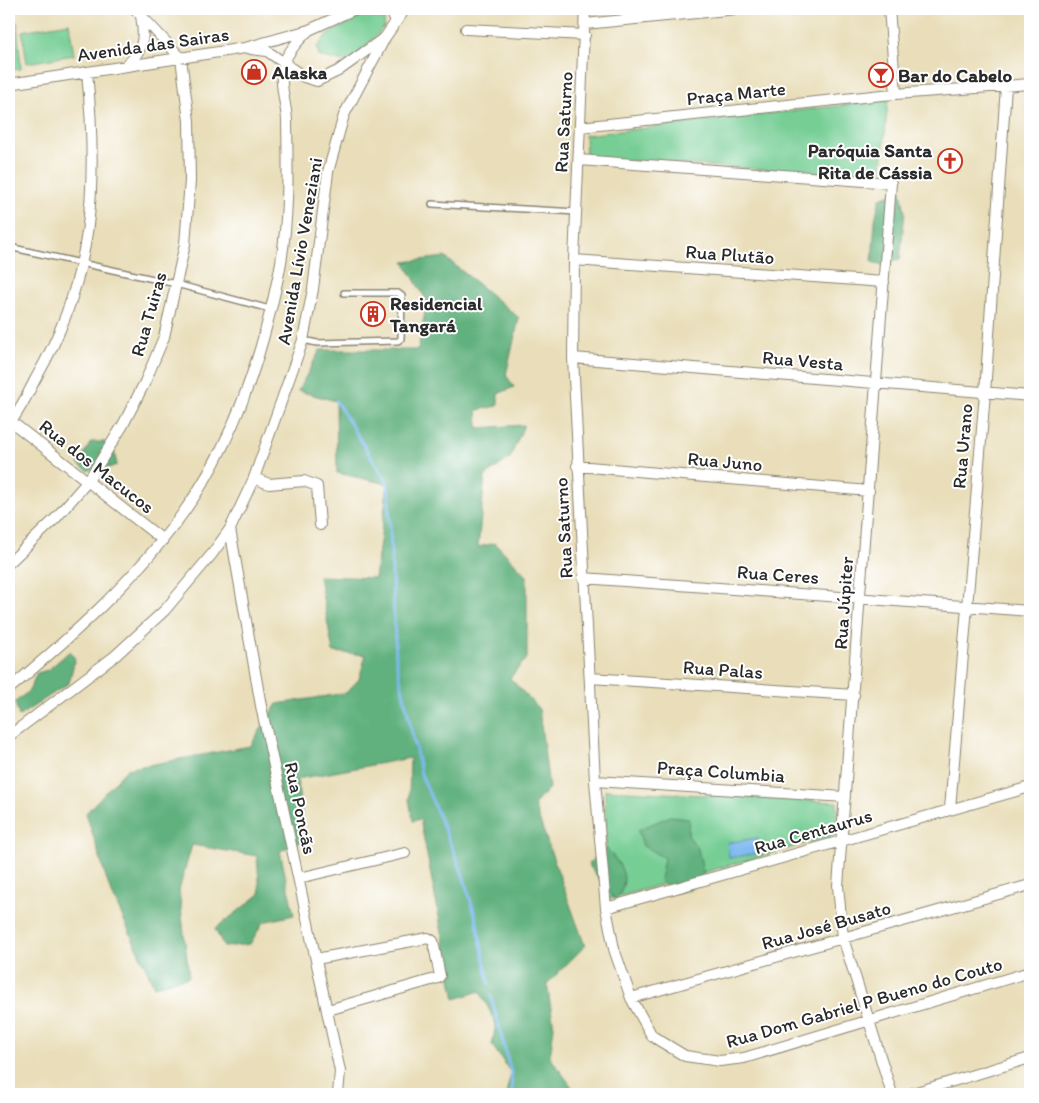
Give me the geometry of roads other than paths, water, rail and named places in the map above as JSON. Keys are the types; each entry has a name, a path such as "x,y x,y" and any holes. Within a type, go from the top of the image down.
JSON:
{"street":[{"name":"Avenida das Sairas","path":"9,84 245,48 309,30 355,9"},
{"path":"391,9 396,22"},
{"name":"Avenida Lívio Veneziani","path":"9,736 115,656 165,610 212,554 230,529 254,478 303,340 314,289 328,172 344,115 386,36 405,9"},
{"name":"Rua Saturno","path":"585,9 574,260 573,358 577,466 595,781 606,908 614,949 631,998 652,1036"},
{"path":"466,29 585,29 737,9"},
{"path":"889,9 896,94"},
{"path":"138,12 181,58"},
{"path":"125,66 138,54 143,45 144,37 138,12"},
{"path":"9,689 62,644 128,580 163,540 205,479 230,431 252,376 280,272 286,222 286,118 282,75 284,63 297,42 309,30"},
{"path":"245,48 267,50 304,78 317,81 338,71 386,36"},
{"name":"Rua Tuiras","path":"9,564 54,519 88,481 123,425 146,382 164,337 185,244 190,181 189,121 181,58"},
{"path":"9,422 54,346 71,304 82,264 92,197 92,140 87,72"},
{"name":"Praça Marte","path":"580,128 896,94 1030,84"},
{"name":"Rua Urano","path":"950,809 985,393 1006,86"},
{"name":"Rua Júpiter","path":"579,160 891,183 862,597 838,886 844,938 892,1094"},
{"name":"Rua Plutão","path":"574,260 884,282"},
{"name":"Rua Vesta","path":"573,358 1030,396"},
{"name":"Rua dos Macucos","path":"9,422 163,540"},
{"name":"Rua Juno","path":"577,466 869,491"},
{"path":"254,478 269,484 304,481 317,486 320,525"},
{"name":"Rua Poncãs","path":"230,529 261,706 340,1071 338,1094"},
{"name":"Rua Ceres","path":"583,578 1030,610"},
{"name":"Rua Palas","path":"590,678 854,696"},
{"name":"Praça Columbia","path":"595,781 845,797"},
{"name":"Rua Centaurus","path":"606,908 1030,787"},
{"path":"299,878 405,853"},
{"name":"Rua José Busato","path":"631,998 1030,885"},
{"path":"316,959 428,938 433,941 440,976 438,978 328,1010"},
{"name":"Rua Dom Gabriel P Bueno do Couto","path":"652,1036 685,1056 720,1061 744,1058 1030,972"},
{"path":"910,1094 1030,1058"}],"lane":[{"path":"432,204 576,212"},
{"path":"9,247 176,284 270,309"},
{"path":"303,340 317,343 398,341 400,339 402,296 398,294 344,293"}],"water":[{"path":"757,838 759,853 729,858 727,843"}],"waterway":[{"path":"336,401 388,484 396,660 421,774 461,869 476,918 489,984"},
{"path":"491,996 511,1073 512,1094"}],"place":[{"name":"Alaska","path":"254,72"},
{"name":"Bar do Cabelo","path":"881,75"},
{"name":"Paróquia Santa Rita de Cássia","path":"950,161"},
{"name":"Residencial Tangará","path":"373,314"}]}
